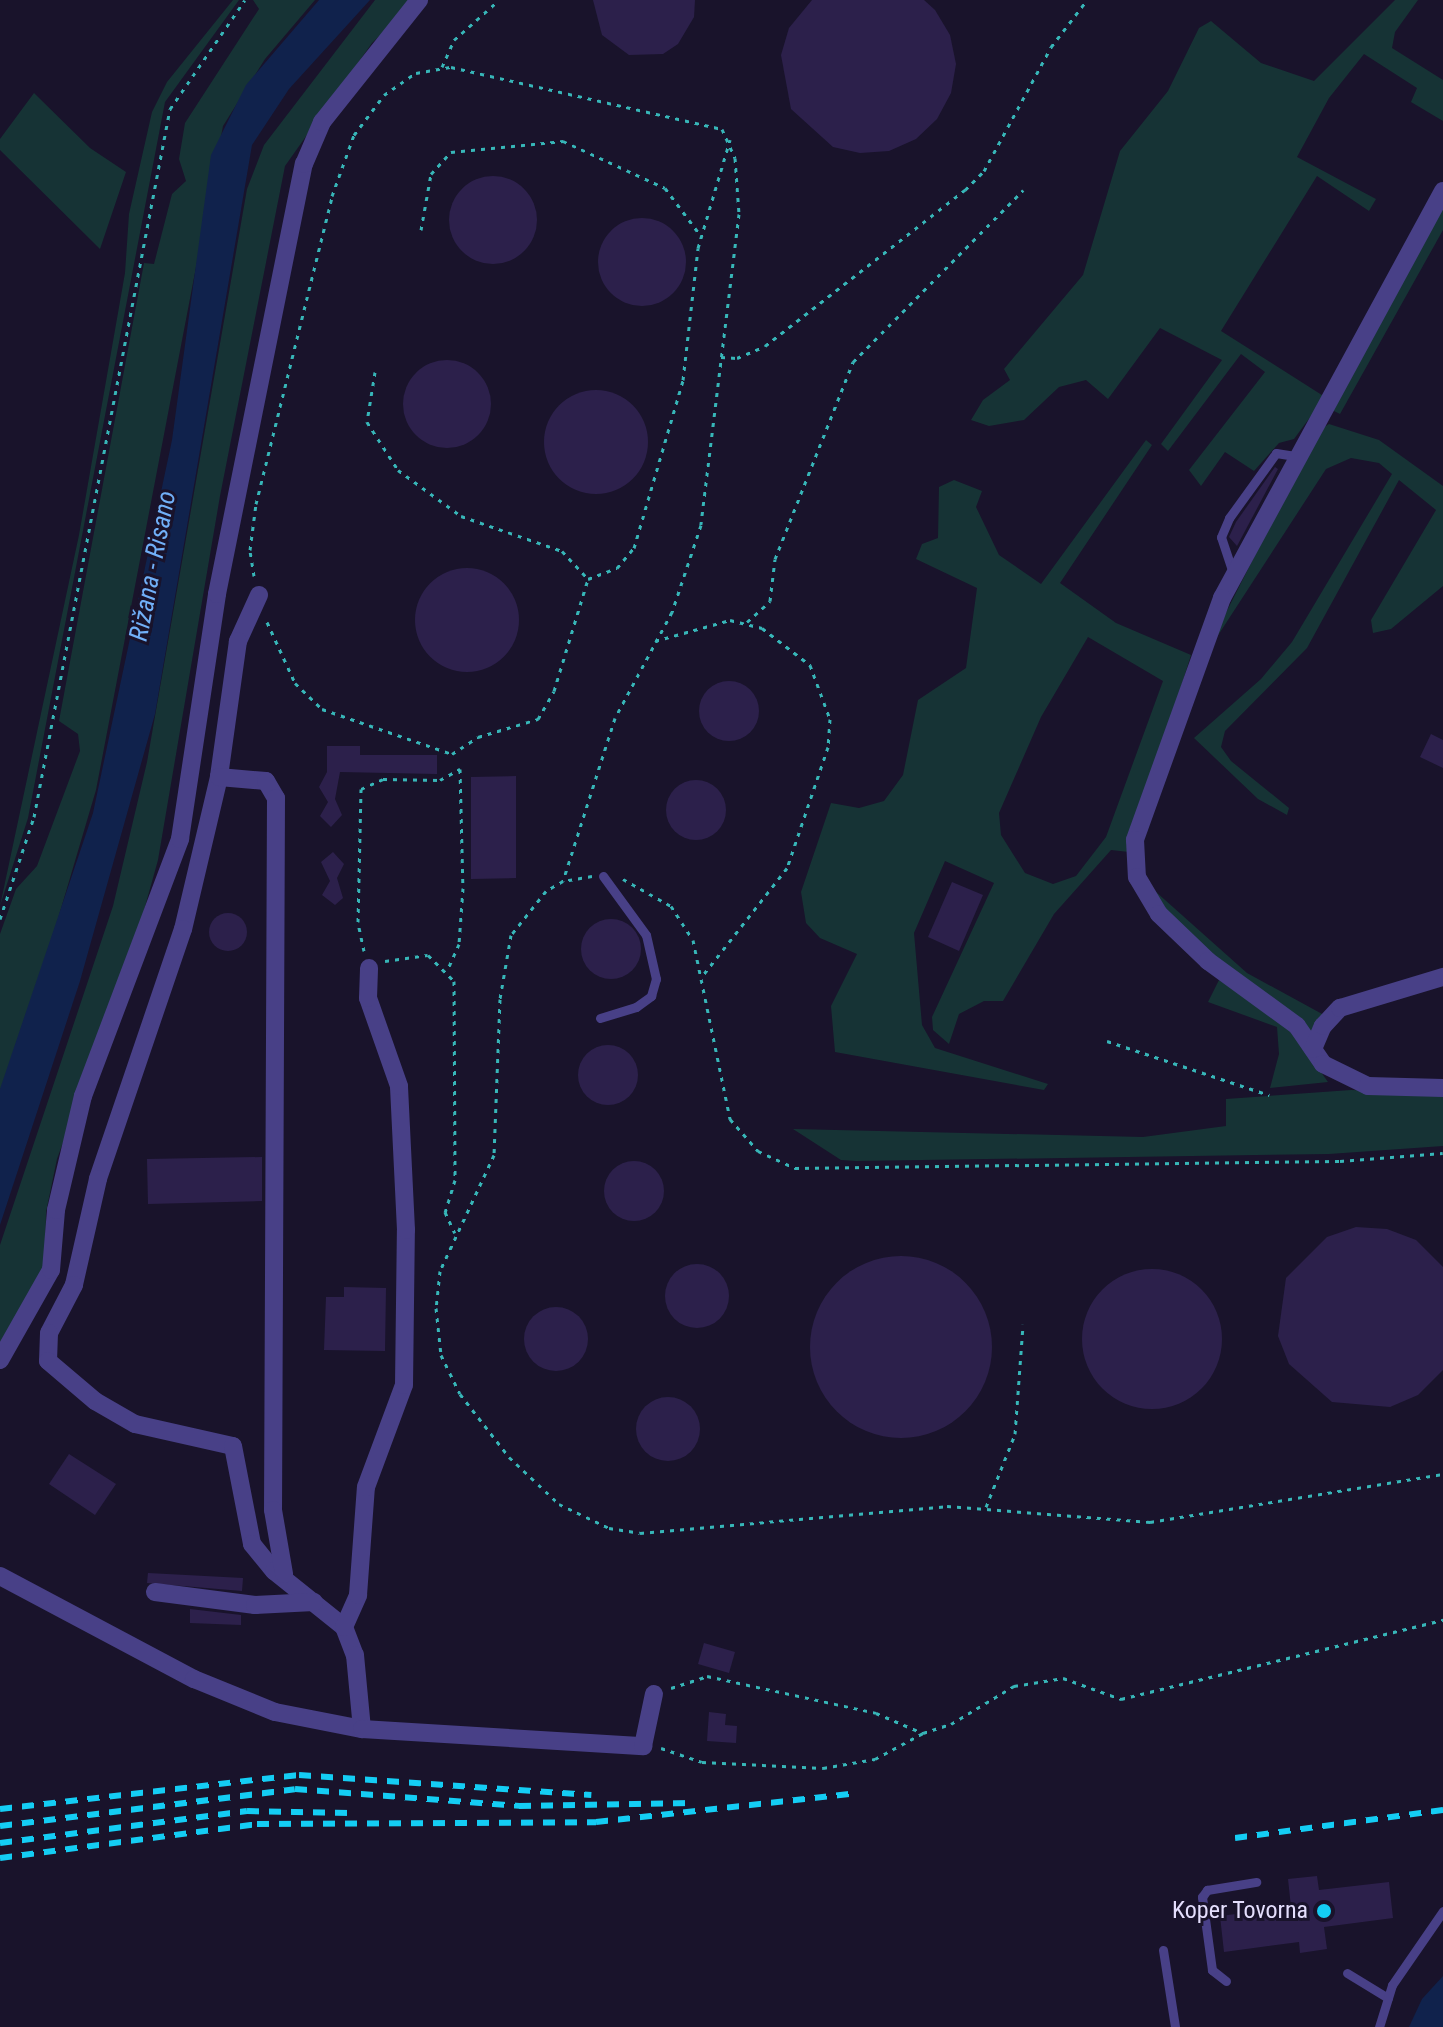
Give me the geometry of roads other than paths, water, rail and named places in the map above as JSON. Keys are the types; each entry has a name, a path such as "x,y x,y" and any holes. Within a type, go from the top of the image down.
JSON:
{"street":[{"path":"0,1360 51,1270 56,1210 83,1096 180,839 217,594 304,164 322,122 419,0"},
{"path":"1443,191 1205,636 1141,817 1137,877 1178,935 1297,1026 1323,1064 1351,1081 1443,1088"},
{"path":"259,595 231,673 219,777 183,929 98,1179 74,1285 49,1333 48,1361 95,1401 135,1424 233,1446 252,1544 284,1574 303,1599 344,1627 355,1655 362,1729"},
{"path":"219,777 266,781 276,798 273,1510 284,1574"},
{"path":"344,1627 358,1595 366,1487 404,1385 406,1230 399,1086 368,998 369,968"},
{"path":"1313,1049 1323,1026 1340,1008 1443,977"},
{"path":"0,1576 194,1679 275,1712 362,1729 643,1746 654,1694"},
{"path":"155,1592 276,1606 303,1599"}],"lane":[{"path":"1234,577 1221,537 1229,518 1276,453 1300,457"},
{"path":"600,1018 636,1007 651,996 656,979 646,935 603,876"},
{"path":"1226,1981 1212,1970 1202,1897 1207,1890 1256,1882"},
{"path":"1379,2027 1388,1998 1443,1911"},
{"path":"1163,1950 1175,2027"},
{"path":"1347,1973 1388,1998"}],"water":[{"name":"Rižana - Risano","path":"319,0 370,0 289,89 252,145 155,714 80,981 0,1225 0,1089 93,813 172,440 211,155 246,85"},
{"path":"1443,1976 1443,2027 1409,2027 1422,1999"}],"railway":[{"path":"0,1809 299,1775 591,1795"},
{"path":"0,1826 295,1789 519,1806 692,1803"},
{"path":"0,1858 257,1824 596,1822 851,1794"},
{"path":"1235,1838 1443,1810"},
{"path":"0,1843 247,1811 350,1813"}],"place":[{"name":"Koper Tovorna","path":"1324,1911"}]}
